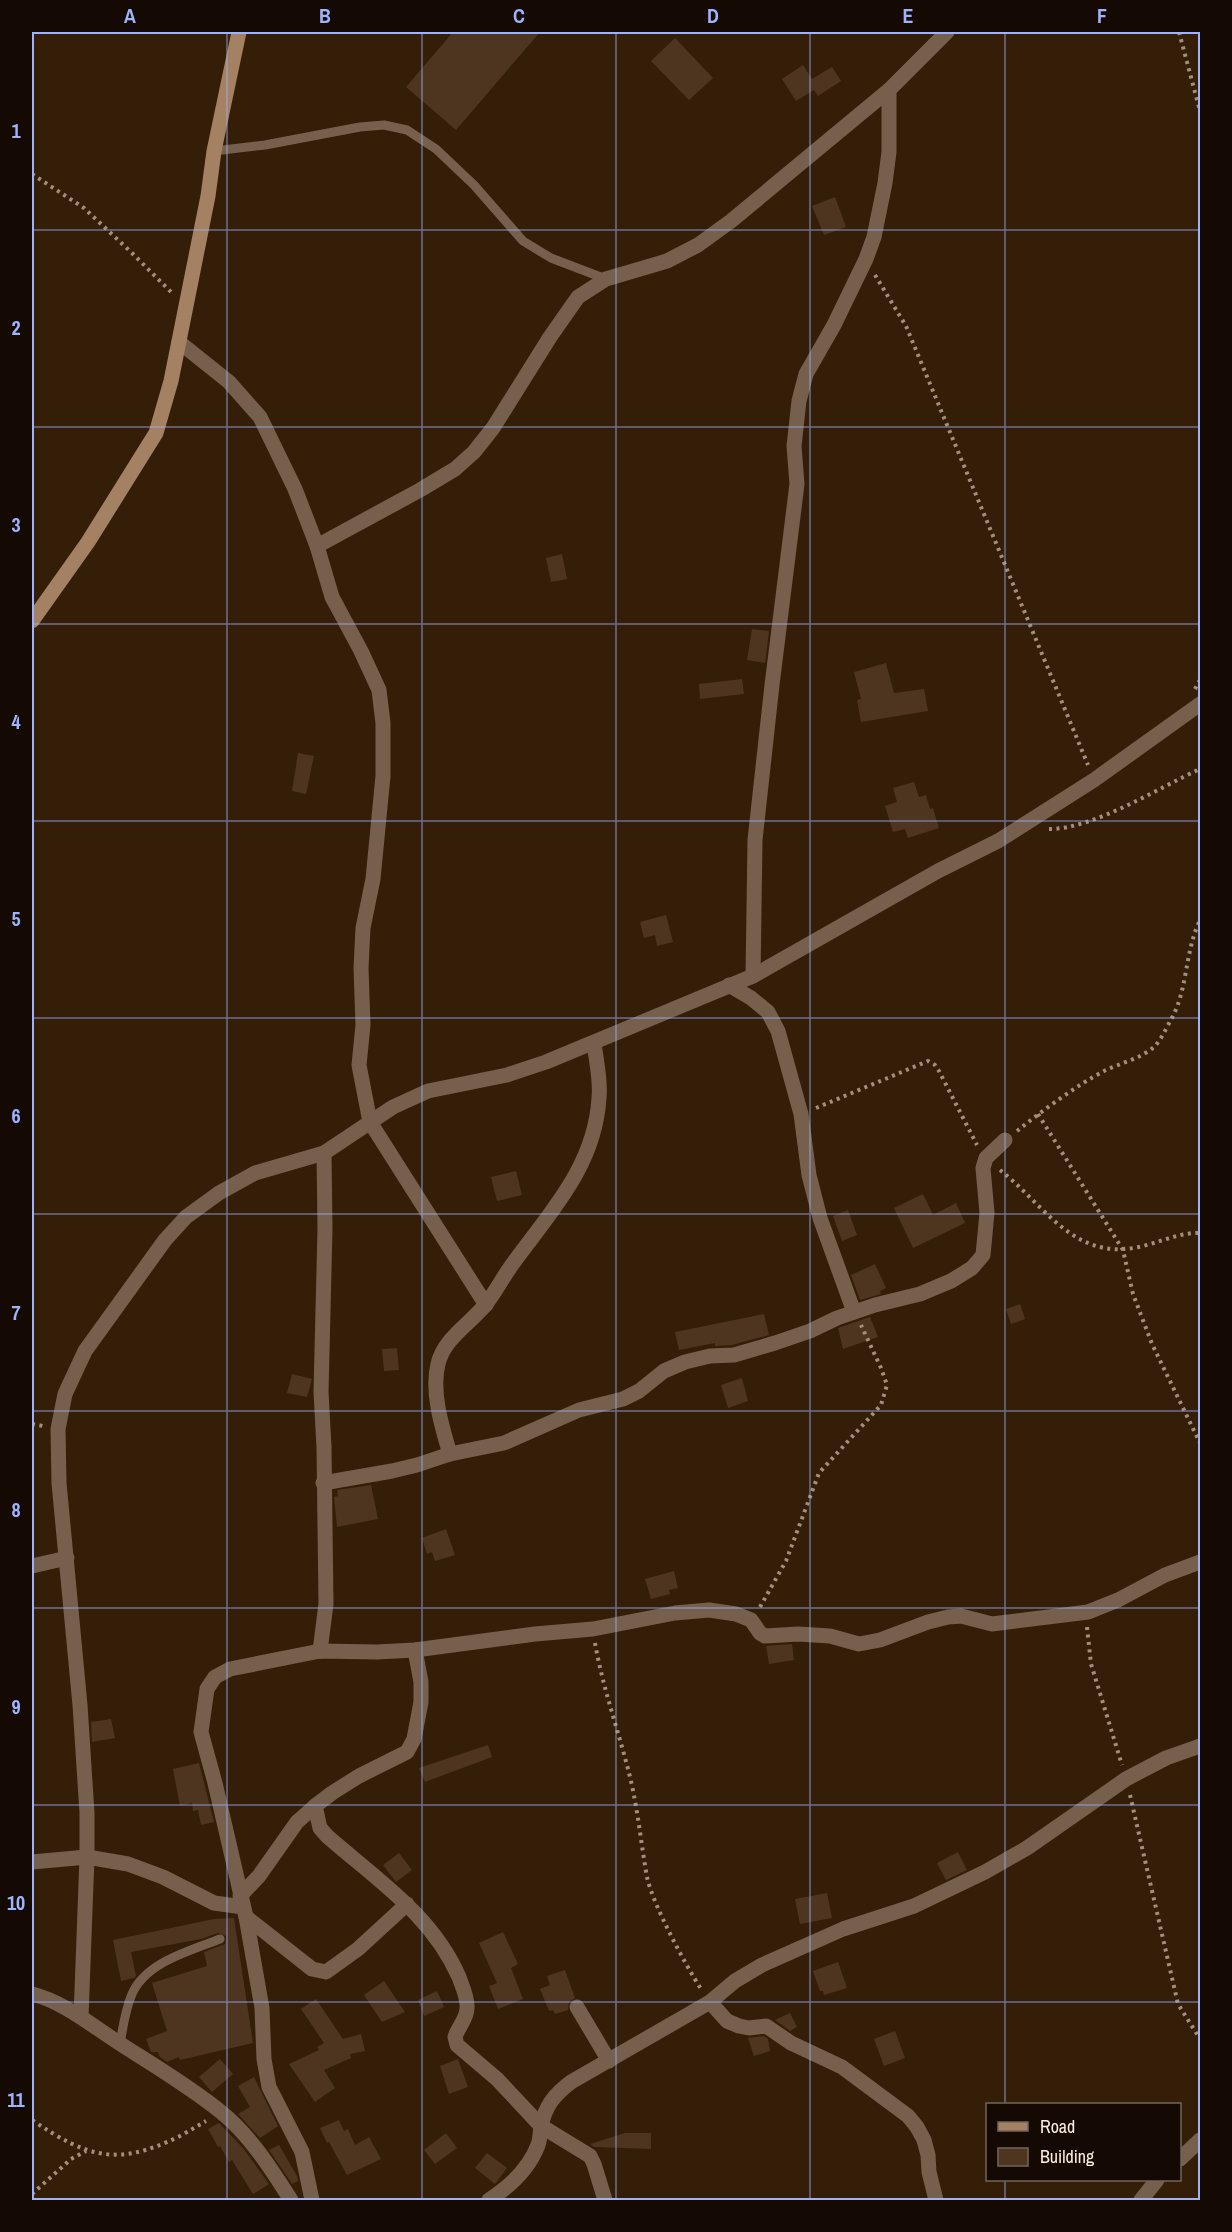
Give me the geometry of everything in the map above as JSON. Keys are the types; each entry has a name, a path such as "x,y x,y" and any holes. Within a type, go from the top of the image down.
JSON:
{"street":[{"path":"32,621 88,542 156,434 171,381 239,32"},
{"path":"317,546 420,490 454,469 474,452 494,428 578,297 606,279 667,261 698,245 740,214 889,90 947,32"},
{"path":"753,976 755,840 796,484 794,446 799,400 806,374 834,325 866,259 874,237 889,152 889,90"},
{"path":"179,342 229,382 260,417 295,489 317,546 332,597 379,690 383,723 383,776 373,879 363,928 361,968 363,1025 359,1065 370,1122 486,1305"},
{"path":"81,2017 87,1857 80,1705 59,1483 58,1430 65,1394 85,1350 165,1240 186,1217 219,1193 255,1173 324,1152 393,1107 428,1091 507,1075 546,1062 753,976 938,871 998,841 1094,780 1200,704"},
{"path":"729,985 751,998 768,1012 778,1031 801,1114 809,1175 820,1218 854,1312"},
{"path":"450,1454 442,1424 436,1384 438,1363 445,1348 463,1326 486,1305 513,1264 571,1187 590,1145 600,1097 594,1043"},
{"path":"323,1483 417,1465 450,1454 504,1443 579,1410 623,1399 639,1391 664,1371 685,1362 710,1356 734,1355 775,1343 854,1312 920,1294 951,1281 972,1268 983,1255 987,1233 987,1198 983,1168 986,1158 1005,1140"},
{"path":"320,1651 326,1604 321,1368 325,1229 324,1152"},
{"path":"32,1566 67,1558"},
{"path":"312,2200 302,2152 269,2087 264,2060 261,2008 243,1907 201,1732 207,1689 215,1677 230,1669 320,1651 416,1650 535,1634 593,1629 675,1613 710,1610 736,1614 752,1620 760,1633 765,1636 798,1634 830,1636 859,1644 880,1640 948,1617 962,1616 992,1624 1088,1612 1118,1600 1165,1575 1200,1562"},
{"path":"243,1907 259,1876 297,1822 332,1792 358,1776 407,1752 414,1739 421,1702 421,1682 416,1650"},
{"path":"489,2200 515,2180 528,2163 538,2145 544,2113 557,2093 571,2082 710,2002 735,1981 762,1965 843,1929 914,1906 986,1872 1027,1848 1126,1779 1166,1758 1200,1746"},
{"path":"315,1806 320,1828 327,1836 407,1904 438,1938 451,1959 468,2007 465,2019 455,2037 458,2045 504,2085 541,2126 590,2156 605,2200"},
{"path":"32,1862 87,1857 128,1864 163,1877 214,1903 243,1907 312,1968 326,1972 358,1949 407,1904"},
{"path":"32,1994 45,1997 81,2017 222,2112 260,2153 291,2200"},
{"path":"710,2002 727,2021 749,2028 766,2026 791,2043 842,2067 908,2116 924,2140 936,2200"},
{"path":"577,2007 609,2061"},
{"path":"1181,2156 1200,2140"},
{"path":"1140,2200 1156,2181"}],"lane":[{"path":"214,151 265,145 360,127 384,125 407,130 436,149 474,185 523,241 551,258 606,279"},
{"path":"120,2044 132,1992 149,1972 169,1960 220,1939"}],"path":[{"path":"1179,32 1200,111"},
{"path":"32,174 84,208 186,308"},
{"path":"866,259 906,326 1094,780"},
{"path":"1046,829 1063,829 1092,820 1200,768"},
{"path":"1200,869 1200,892"},
{"path":"1005,1140 1038,1114 1102,1072 1145,1054 1156,1046 1182,994 1189,950 1200,920"},
{"path":"801,1114 928,1061 939,1071 976,1144 986,1158 1012,1179 1056,1224 1076,1238 1102,1247 1123,1250 1200,1233"},
{"path":"1038,1114 1123,1250 1133,1294 1152,1344 1200,1443"},
{"path":"752,1620 770,1593 786,1561 819,1473 881,1405 887,1385 854,1312"},
{"path":"1088,1612 1087,1638 1091,1664 1126,1779 1178,2004 1200,2039"},
{"path":"593,1629 601,1677 630,1776 648,1879 660,1912 691,1973 710,2002"},
{"path":"32,2120 86,2151 113,2156 151,2148 180,2136 222,2112"},
{"path":"32,2194 71,2159 86,2151"}],"building":[{"path":"453,32 540,32 456,130 406,87"},
{"path":"675,38 713,78 689,100 651,61"},
{"path":"803,65 812,79 832,67 841,81 818,96 814,90 796,101 782,79"},
{"path":"835,197 846,227 824,235 812,206"},
{"path":"562,554 567,579 551,582 546,558"},
{"path":"752,629 769,631 765,663 747,660"},
{"path":"886,663 894,693 924,689 928,711 861,722 857,700 861,699 854,672"},
{"path":"742,679 744,694 700,699 699,684"},
{"path":"298,753 314,756 306,794 292,791"},
{"path":"914,782 919,797 926,795 939,828 908,838 905,829 893,832 885,806 897,802 893,788"},
{"path":"666,915 673,942 657,946 655,935 644,938 640,922"},
{"path":"516,1171 522,1195 497,1201 491,1177"},
{"path":"923,1194 933,1215 956,1203 965,1223 913,1248 894,1208"},
{"path":"848,1210 857,1235 842,1241 833,1216"},
{"path":"875,1264 886,1288 880,1291 881,1294 860,1300 851,1275"},
{"path":"1020,1304 1025,1319 1011,1324 1006,1309"},
{"path":"764,1314 769,1335 732,1345 715,1346 715,1343 679,1350 675,1332"},
{"path":"870,1317 878,1337 843,1349 838,1328"},
{"path":"397,1348 399,1370 384,1371 382,1349"},
{"path":"292,1374 312,1379 307,1397 287,1393"},
{"path":"742,1378 748,1401 728,1408 721,1385"},
{"path":"371,1485 378,1519 337,1527 334,1497 338,1496 337,1490"},
{"path":"446,1529 455,1555 435,1561 432,1552 427,1554 422,1538"},
{"path":"674,1571 678,1588 669,1590 670,1594 651,1599 645,1579"},
{"path":"792,1644 794,1660 769,1664 766,1646"},
{"path":"111,1719 115,1738 92,1742 91,1722"},
{"path":"488,1745 492,1757 425,1782 419,1768"},
{"path":"199,1763 214,1822 201,1825 198,1810 193,1811 192,1803 180,1806 173,1769"},
{"path":"958,1852 967,1870 946,1880 937,1863"},
{"path":"399,1853 412,1870 396,1882 383,1865"},
{"path":"827,1893 832,1918 800,1924 795,1899"},
{"path":"234,1918 253,2043 180,2060 179,2057 167,2062 160,2057 158,2052 151,2052 146,2039 167,2031 152,1983 207,1966 204,1952 225,1944 226,1936 218,1933 201,1939 131,1952 136,1976 121,1981 113,1940 214,1919"},
{"path":"503,1932 518,1964 511,1968 523,1999 498,2009 489,1986 497,1983 479,1943"},
{"path":"838,1962 847,1988 824,1995 823,1991 820,1991 813,1971"},
{"path":"565,1970 575,1998 569,2002 568,2010 555,2014 553,2010 549,2011 540,1989 550,1985 547,1976"},
{"path":"384,1981 405,2012 382,2022 364,1995"},
{"path":"437,1991 444,2007 424,2016 418,2000"},
{"path":"316,1999 343,2039 361,2034 365,2051 350,2054 351,2058 324,2070 335,2088 315,2102 289,2064 319,2050 317,2047 324,2043 301,2009"},
{"path":"790,2013 797,2027 790,2031 775,2020"},
{"path":"895,2031 905,2058 884,2066 874,2039"},
{"path":"764,2036 768,2039 770,2051 754,2056 748,2038"},
{"path":"220,2059 233,2074 212,2092 199,2077"},
{"path":"458,2059 468,2087 449,2094 440,2066"},
{"path":"254,2077 278,2126 260,2138 238,2114 250,2107 238,2086"},
{"path":"339,2120 344,2131 348,2129 355,2145 369,2137 381,2159 347,2175 320,2128"},
{"path":"219,2123 243,2148 269,2184 253,2194 232,2160 229,2162 208,2129"},
{"path":"446,2133 457,2148 435,2164 424,2150"},
{"path":"625,2133 651,2133 651,2149 594,2147 590,2144"},
{"path":"279,2145 297,2176 298,2181 292,2184 269,2150"},
{"path":"487,2153 507,2168 495,2184 475,2168"}]}
